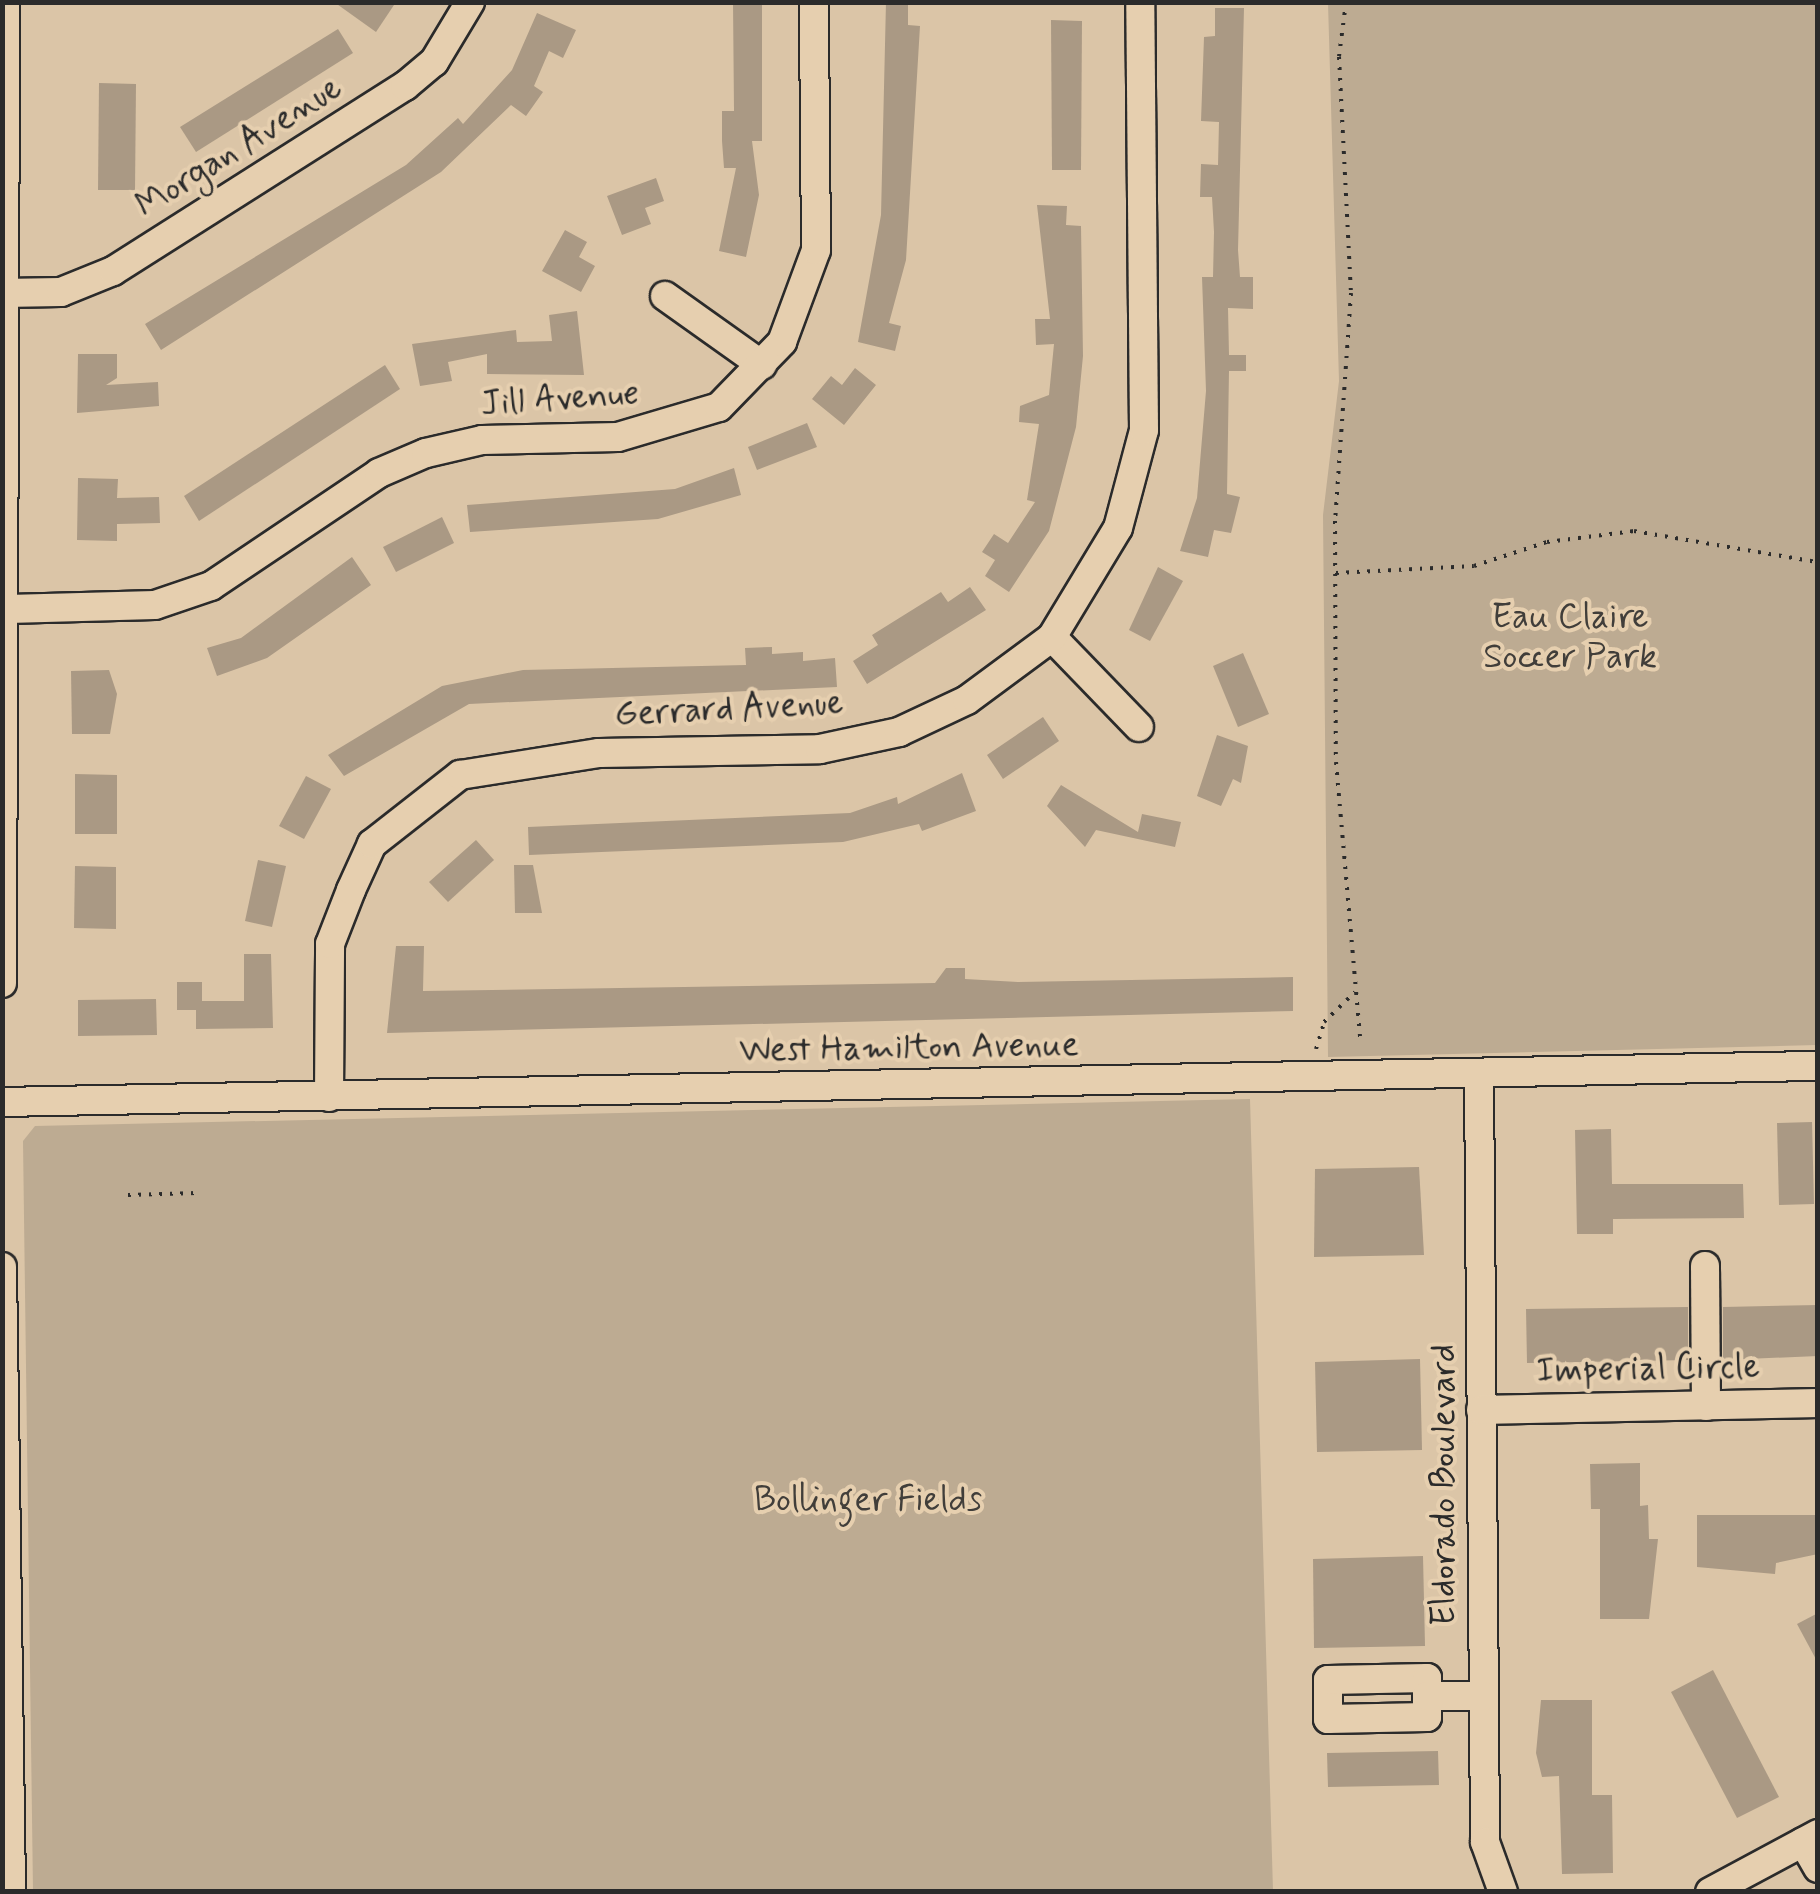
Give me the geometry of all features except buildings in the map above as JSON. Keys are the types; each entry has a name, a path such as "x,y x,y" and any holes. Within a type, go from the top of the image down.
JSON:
{"street":[{"path":"2,983 8,609 5,2"},
{"name":"Morgan Avenue","path":"6,294 61,292 129,261 405,86 434,62 470,2"},
{"name":"Jill Avenue","path":"8,609 154,605 211,586 379,473 426,453 665,428 719,407 762,366 798,311 816,250 814,2"},
{"name":"Gerrard Avenue","path":"329,1096 330,944 351,890 372,844 460,775 599,753 820,749 899,732 966,700 1052,637 1118,528 1144,430 1140,2"},
{"path":"665,296 762,366"},
{"path":"1052,637 1139,726"},
{"name":"West Hamilton Avenue","path":"2,1102 1818,1066"},
{"name":"Eldorado Boulevard","path":"1479,1074 1485,1842 1503,1892"},
{"path":"2,1266 6,1802 11,1892"},
{"path":"1705,1266 1706,1406"},
{"name":"Imperial Circle","path":"1481,1410 1818,1403"},
{"path":"1427,1696 1484,1696"},
{"path":"1710,1892 1810,1838 1818,1868"}],"path":[{"path":"1346,2 1338,57 1350,387 1336,573 1336,762 1360,1038"},
{"path":"1336,573 1474,566 1547,542 1634,531 1818,562"},
{"path":"1316,1049 1324,1022 1355,992"},
{"path":"128,1195 197,1193"}],"green space":[{"name":"Eau Claire Soccer Park","path":"1328,3 1817,3 1817,1045 1328,1057 1323,515 1339,381"},
{"name":"Bollinger Fields","path":"1250,1099 1273,1891 33,1891 23,1141 35,1126"}]}
